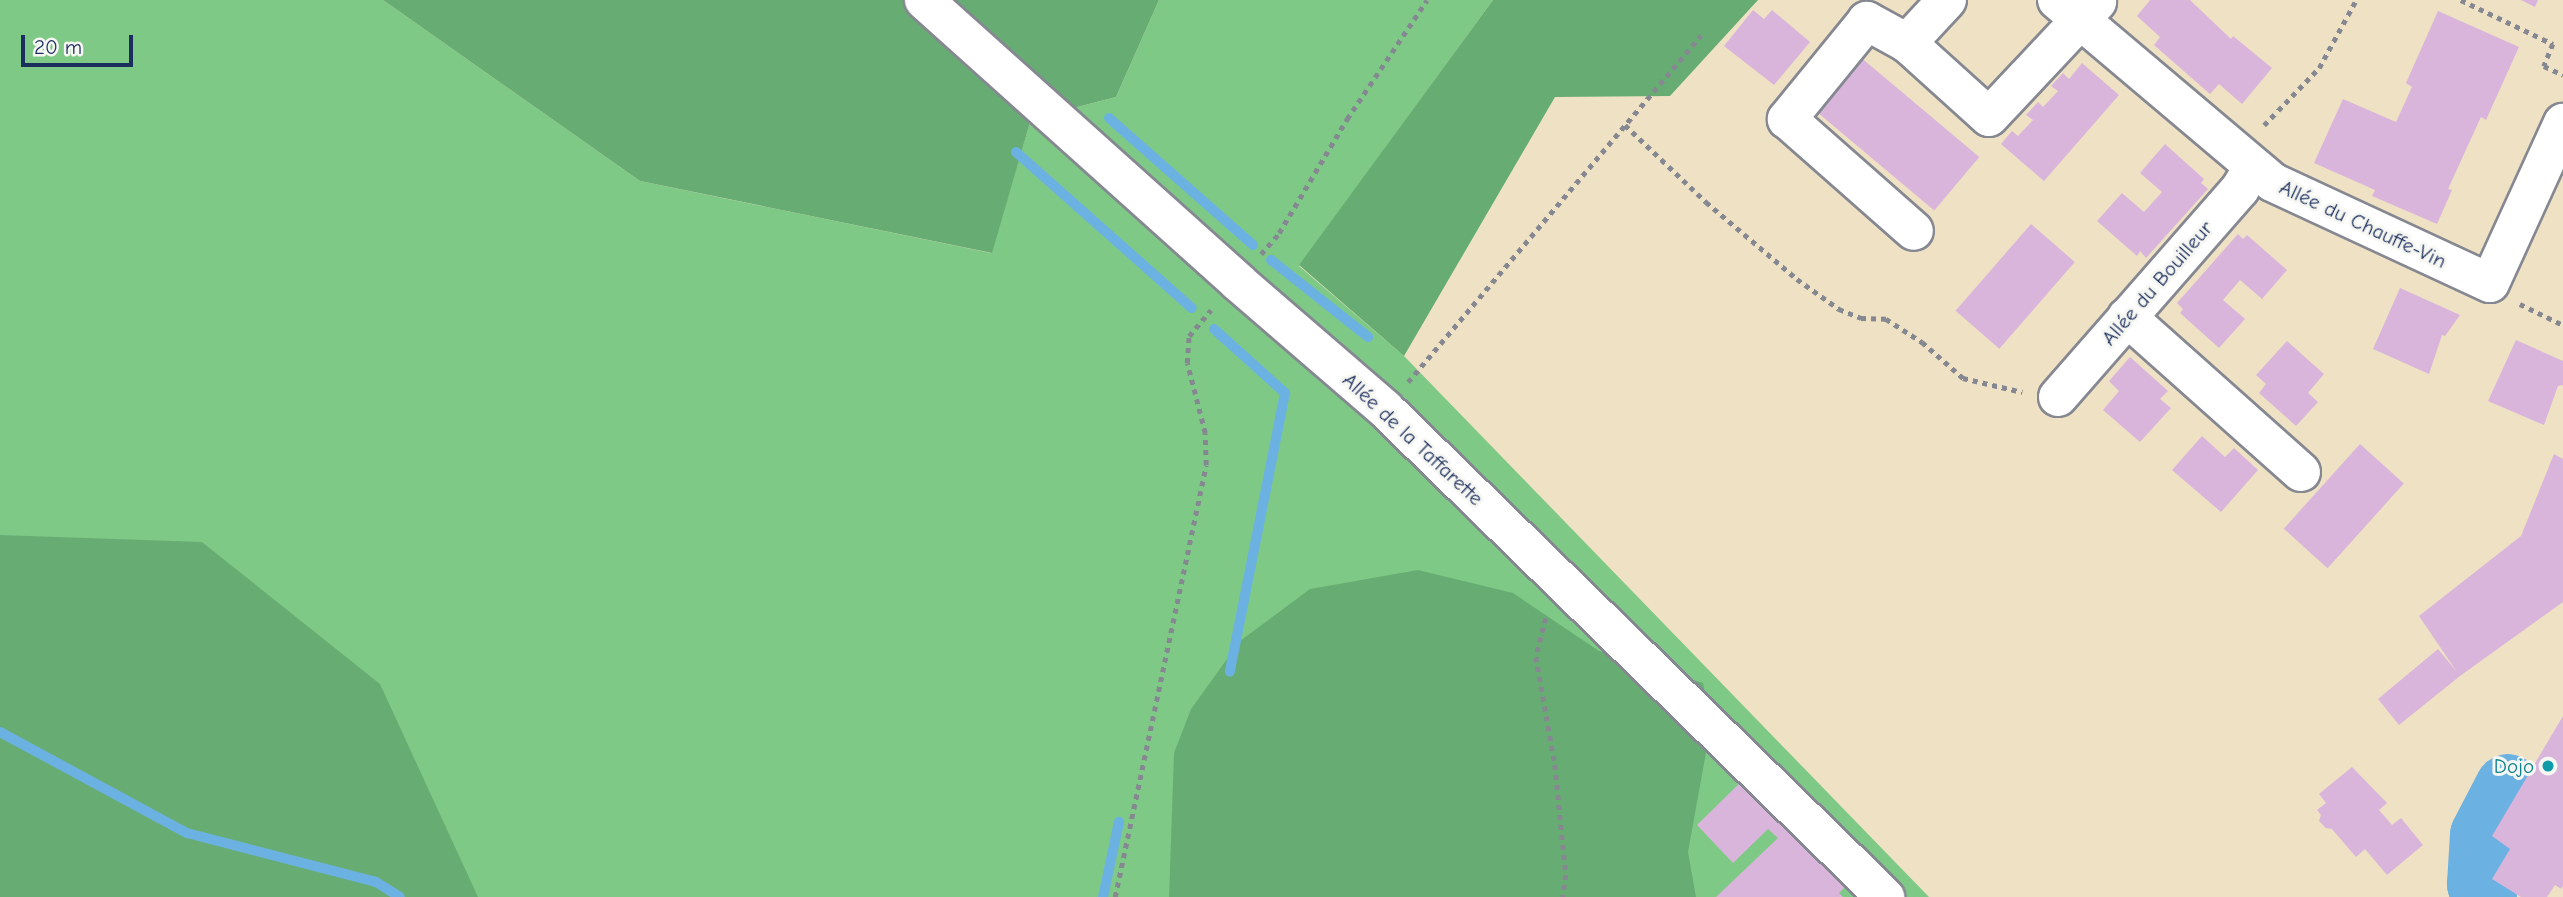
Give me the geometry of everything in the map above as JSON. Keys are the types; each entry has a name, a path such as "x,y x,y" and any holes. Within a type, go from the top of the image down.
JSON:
{"street":[{"name":"Allée de la Taffarette","path":"924,0 1238,282 1385,409 1885,897"},
{"path":"1907,43 1947,0"},
{"path":"1914,231 1787,119 1867,21 1907,43 1989,117 2079,7"},
{"name":"Allée du Chauffe-Vin","path":"2079,7 2272,182 2490,283"},
{"path":"2490,283 2563,123"},
{"name":"Allée du Bouilleur","path":"2058,397 2240,189 2242,156"},
{"path":"2127,317 2301,472"}],"path":[{"path":"1115,897 1206,465 1205,433 1187,363 1189,337 1279,233 1347,119 1427,0"},
{"path":"2242,156 2254,135 2319,68 2356,0"},
{"path":"2461,0 2553,44 2544,66 2563,75"},
{"path":"1385,409 1701,35"},
{"path":"1625,124 1706,202 1797,279 1839,309 1861,317 1886,319 1922,342 1963,379 2002,389 2058,397"},
{"path":"2490,283 2531,311 2563,325"},
{"path":"1556,576 1536,657 1555,765 1566,875 1563,897"}],"green space":[{"path":"0,0 383,0 640,181 991,253 1031,119 1116,97 1159,0 1493,0 1299,266 1404,356 1929,897 0,897"},
{"path":"383,0 1159,0 1116,97 1031,119 992,253 640,181"},
{"path":"1493,0 1758,0 1670,96 1555,97 1404,356 1299,265"},
{"path":"0,535 202,542 380,684 478,897 0,897"},
{"path":"1418,570 1513,593 1599,651 1703,683 1711,725 1688,852 1696,897 1169,897 1174,753 1191,709 1240,641 1310,589"}],"building":[{"path":"2150,0 2190,0 2231,39 2233,36 2272,68 2242,104 2219,84 2210,94 2154,45 2160,37 2137,16"},
{"path":"2521,0 2538,0 2535,7"},
{"path":"1753,10 1764,19 1772,10 1810,42 1774,85 1724,46"},
{"path":"2438,11 2519,47 2486,120 2481,117 2448,189 2452,190 2437,224 2372,196 2375,190 2314,163 2343,99 2396,122 2412,87 2406,83"},
{"path":"1859,56 1979,157 1934,211 1814,110"},
{"path":"2082,63 2119,95 2044,181 2001,144 2012,131 2018,136 2033,120 2026,115 2038,102 2043,107 2058,91 2051,86 2063,73 2069,79"},
{"path":"2165,144 2204,179 2201,183 2208,189 2146,258 2140,251 2137,256 2097,221 2122,193 2144,212 2162,192 2140,173"},
{"path":"2031,224 2075,262 1999,349 1956,311"},
{"path":"2238,234 2243,239 2247,235 2287,270 2262,299 2240,280 2223,300 2245,319 2219,348 2180,313 2183,309 2177,303"},
{"path":"2400,288 2460,315 2445,336 2442,335 2429,374 2373,349"},
{"path":"2516,340 2563,361 2563,385 2558,386 2544,425 2488,401"},
{"path":"2287,341 2324,374 2308,393 2318,402 2296,426 2259,393 2266,384 2256,375"},
{"path":"2130,357 2168,391 2160,399 2171,408 2140,442 2103,410 2119,391 2109,381"},
{"path":"2202,436 2225,457 2234,448 2258,470 2221,512 2172,470"},
{"path":"2360,444 2404,483 2328,568 2284,529"},
{"path":"2554,454 2563,459 2563,602 2460,676 2399,725 2378,699 2438,649 2457,672 2419,616 2521,536"},
{"path":"2563,716 2563,886 2561,889 2555,885 2547,897 2521,897 2492,879 2510,849 2492,836"},
{"path":"2352,767 2387,803 2379,810 2392,825 2401,818 2423,845 2387,875 2365,849 2356,857 2332,829 2326,828 2319,821 2321,815 2317,810 2326,803 2319,794"},
{"path":"1746,777 1847,885 1839,893 1843,897 1716,897 1778,838 1768,829 1733,863 1697,825"}],"waterway":[{"path":"1109,118 1253,245"},
{"path":"1016,152 1192,308"},
{"path":"1271,260 1368,337"},
{"path":"1214,329 1285,393 1230,672"},
{"path":"0,732 187,833 376,882 400,897"},
{"path":"2484,897 2480,884 2483,835 2508,787"},
{"path":"1103,897 1119,822"}],"place":[{"name":"Dojo","path":"2548,766"}]}
